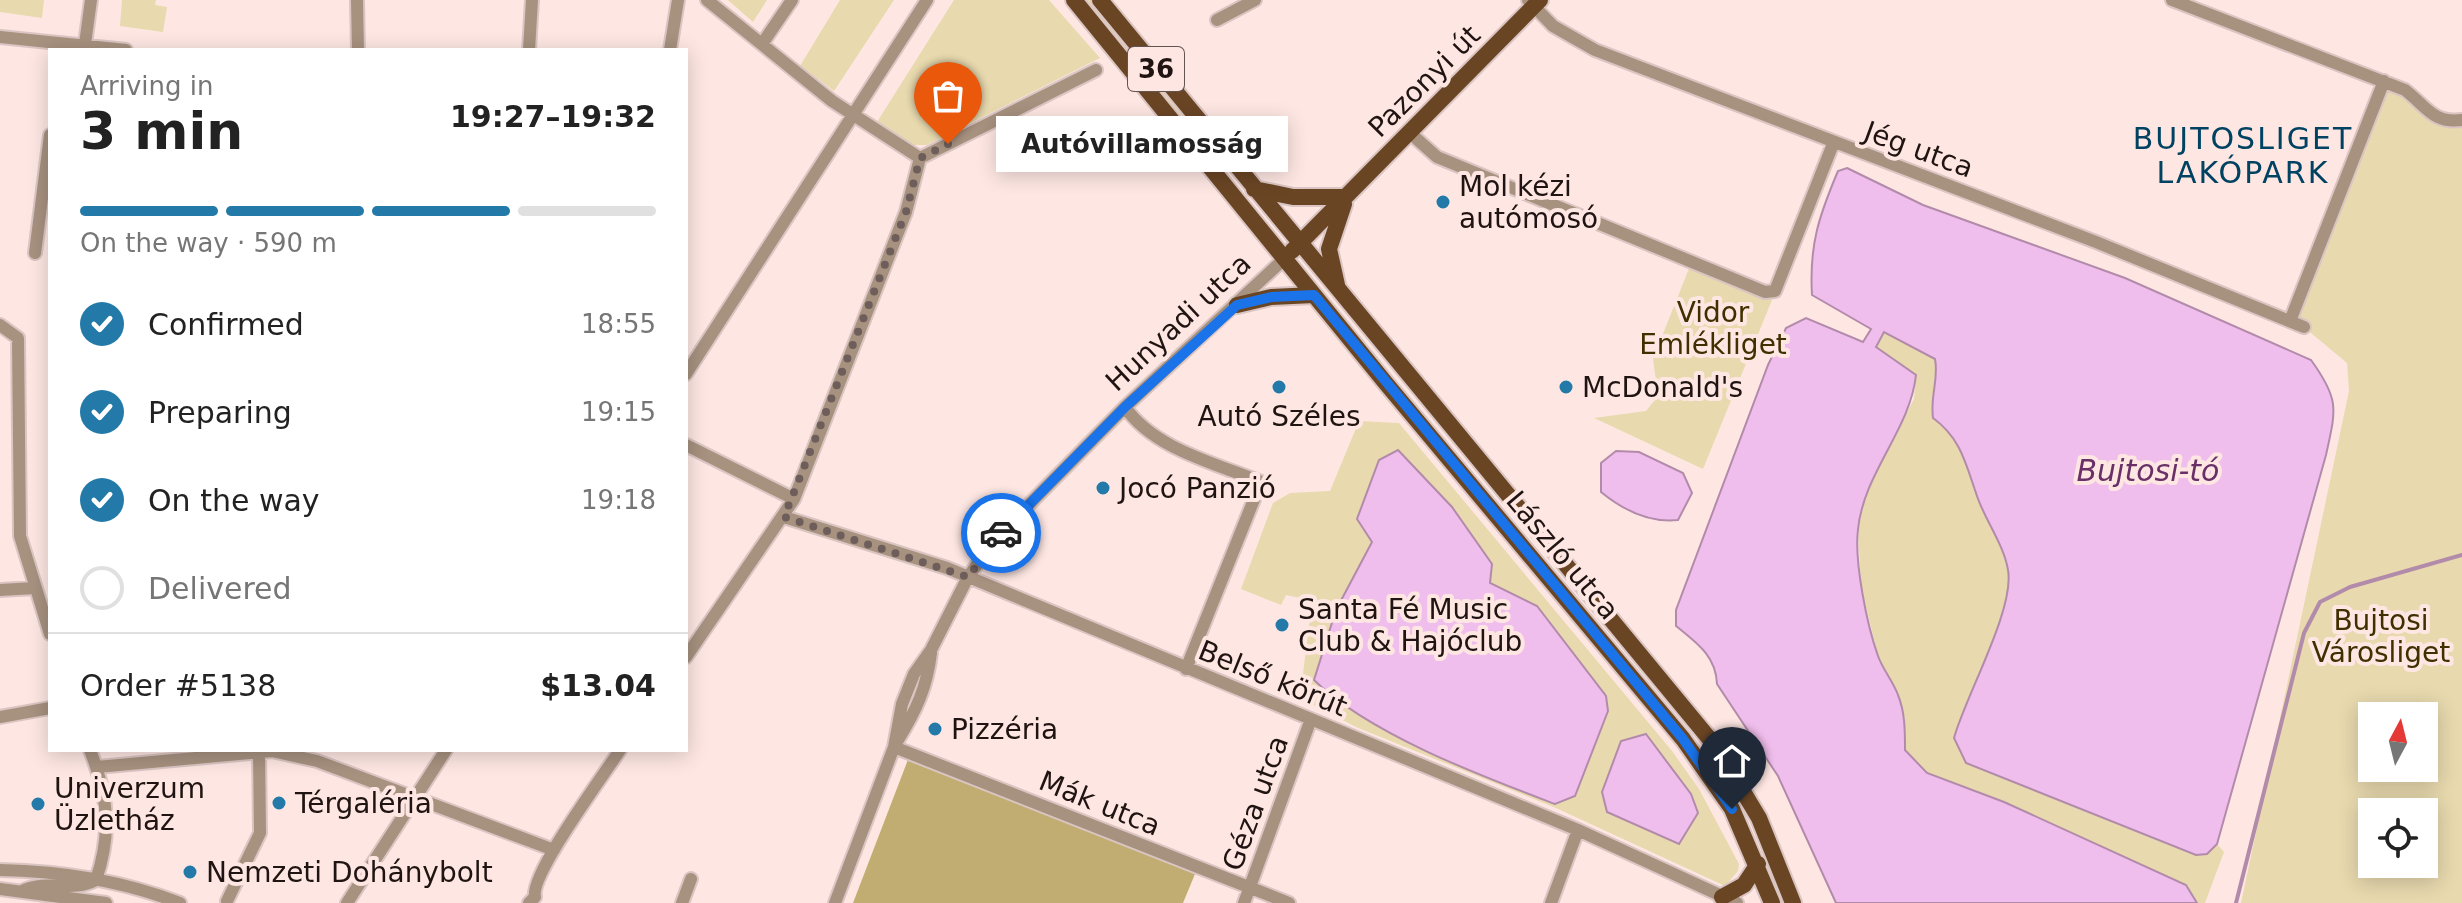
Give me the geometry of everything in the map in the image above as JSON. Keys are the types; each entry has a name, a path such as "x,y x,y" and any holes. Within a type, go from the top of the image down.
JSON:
{"main road":[{"name":"36","path":"1074,0 1285,258"},
{"name":"36","path":"1100,0 1299,244"},
{"name":"Pazonyi út","path":"1347,196 1534,2"},
{"path":"1254,189 1293,197 1347,196"},
{"path":"1285,258 1347,196"},
{"path":"1340,295 1329,249 1333,228 1347,196"},
{"name":"László utca","path":"1299,244 1478,455 1717,748 1743,789 1774,850 1793,903"},
{"name":"László utca","path":"1285,258 1668,720 1717,784 1758,864 1772,903"},
{"path":"1237,305 1279,295 1314,295"},
{"path":"1730,900 1758,864"}],"street":[{"path":"85,44 91,0"},
{"path":"357,0 358,48"},
{"path":"529,48 532,0"},
{"path":"670,48 678,0"},
{"path":"707,0 853,115 920,158"},
{"path":"762,44 792,0"},
{"path":"688,371 927,0"},
{"path":"1217,20 1255,0"},
{"path":"2172,0 2405,90 2432,117 2447,122 2462,120"},
{"name":"Jég utca","path":"1534,2 1553,26 1595,50 1833,144 2096,242 2304,327"},
{"path":"0,37 112,48"},
{"path":"688,654 794,499 906,212 920,158 1096,70"},
{"path":"2290,321 2384,81"},
{"path":"1409,132 1437,157 1765,292 1775,291 1833,144"},
{"path":"35,253 48,151"},
{"name":"Hunyadi utca","path":"835,903 894,747 902,704 914,674 931,650 968,577 997,537 1125,407 1285,258"},
{"path":"0,325 18,338 17,506 20,536 48,628"},
{"path":"1125,407 1136,424 1155,438 1261,482 1186,669"},
{"path":"688,446 794,499"},
{"name":"Belső körút","path":"784,517 968,577 1578,830 1730,900"},
{"path":"0,590 35,588"},
{"path":"0,717 48,708"},
{"name":"Géza utca","path":"1244,903 1311,719"},
{"name":"Mák utca","path":"894,747 1289,903"},
{"path":"24,890 39,883 76,888 88,880 109,823 106,794 91,752"},
{"path":"97,767 240,752"},
{"path":"227,901 260,833 259,752"},
{"path":"279,752 319,756 414,798 554,850"},
{"path":"347,903 445,752"},
{"path":"535,901 535,887 554,850 619,752"},
{"path":"1551,903 1578,830"},
{"path":"0,870 134,887 180,903"},
{"path":"682,903 691,879"},
{"path":"88,880 100,902"},
{"path":"0,889 100,902"}],"green space":[{"path":"0,0 44,0 42,18 0,12"},
{"path":"122,0 156,0 155,5 167,7 163,32 120,26"},
{"path":"728,0 767,0 753,22"},
{"path":"840,0 894,0 834,91 800,66"},
{"path":"954,0 1049,0 1100,58 927,145 913,145 877,122"},
{"path":"1080,0 1090,0 1211,151 1192,136"},
{"name":"Bujtosi Városliget","path":"2384,81 2432,117 2462,120 2462,903 2241,903 2349,391 2347,363 2305,328 2290,321"},
{"name":"Vidor Emlékliget","path":"1690,266 1772,300 1703,469 1594,418 1646,411 1658,396 1653,359"},
{"path":"1883,331 1935,359 1933,418 1950,434 1961,453 2008,569 2008,586 1997,629 1955,738 1966,763 2196,855 2207,854 2217,844 2224,852 2205,903 2197,903 2186,885 1927,773 1905,749 1899,696 1878,656 1861,586 1858,530 1869,482 1914,399 1916,374 1876,348"},
{"path":"1359,421 1399,423 1672,751 1699,789 1739,864 1738,871 1725,886 1556,808 1356,727 1300,698 1311,609 1309,600 1286,595 1281,605 1241,589 1273,503 1290,493 1330,491"}],"shaded area":[{"path":"909,757 1195,874 1183,903 853,903"}],"water":[{"name":"Bujtosi-tó","path":"1847,168 1923,205 2125,278 2311,360 2327,385 2333,415 2326,455 2217,844 2207,854 2196,855 1966,763 1954,738 1997,629 2008,587 2008,570 2003,551 1980,505 1961,453 1950,434 1933,418 1935,359 1884,332 1876,347 1916,375 1905,414 1862,508 1857,543 1866,611 1878,656 1900,701 1905,750 1927,773 2004,802 2186,885 2197,903 1836,903 1778,776 1717,684 1709,658 1676,626 1676,610 1768,365 1786,328 1806,318 1863,342 1871,329 1812,295 1812,261 1821,217 1838,171"},
{"path":"1398,450 1452,507 1492,564 1490,583 1537,606 1606,696 1608,711 1575,796 1555,804 1427,752 1364,718 1314,680 1336,610 1372,542 1357,519 1379,460"},
{"path":"1616,451 1639,452 1683,473 1692,493 1678,520 1637,514 1601,492 1601,463"},
{"path":"1646,734 1691,794 1698,813 1679,844 1607,812 1602,792 1621,741"}],"waterway":[{"path":"2236,903 2304,633 2320,602 2350,587 2462,555"}],"way so far":[{"path":"948,144 920,158 906,212 794,499 784,517 968,577 1001,533"}],"place":[{"name":"Autóvillamosság","path":"948,144"},
{"name":"Mol kézi autómosó","path":"1443,202"},
{"name":"Autó Széles","path":"1279,387"},
{"name":"McDonald's","path":"1566,387"},
{"name":"Jocó Panzió","path":"1103,488"},
{"name":"Santa Fé Music Club & Hajóclub","path":"1282,625"},
{"name":"Pizzéria","path":"935,729"},
{"name":"Térgaléria","path":"279,803"},
{"name":"Univerzum Üzletház","path":"38,804"},
{"name":"Nemzeti Dohánybolt","path":"190,872"}],"district":[{"name":"BUJTOSLIGET LAKÓPARK","path":"2243,156"}],"route":[{"path":"1001,533 1125,407 1237,305 1287,294 1314,295 1683,739 1732,809"}]}
